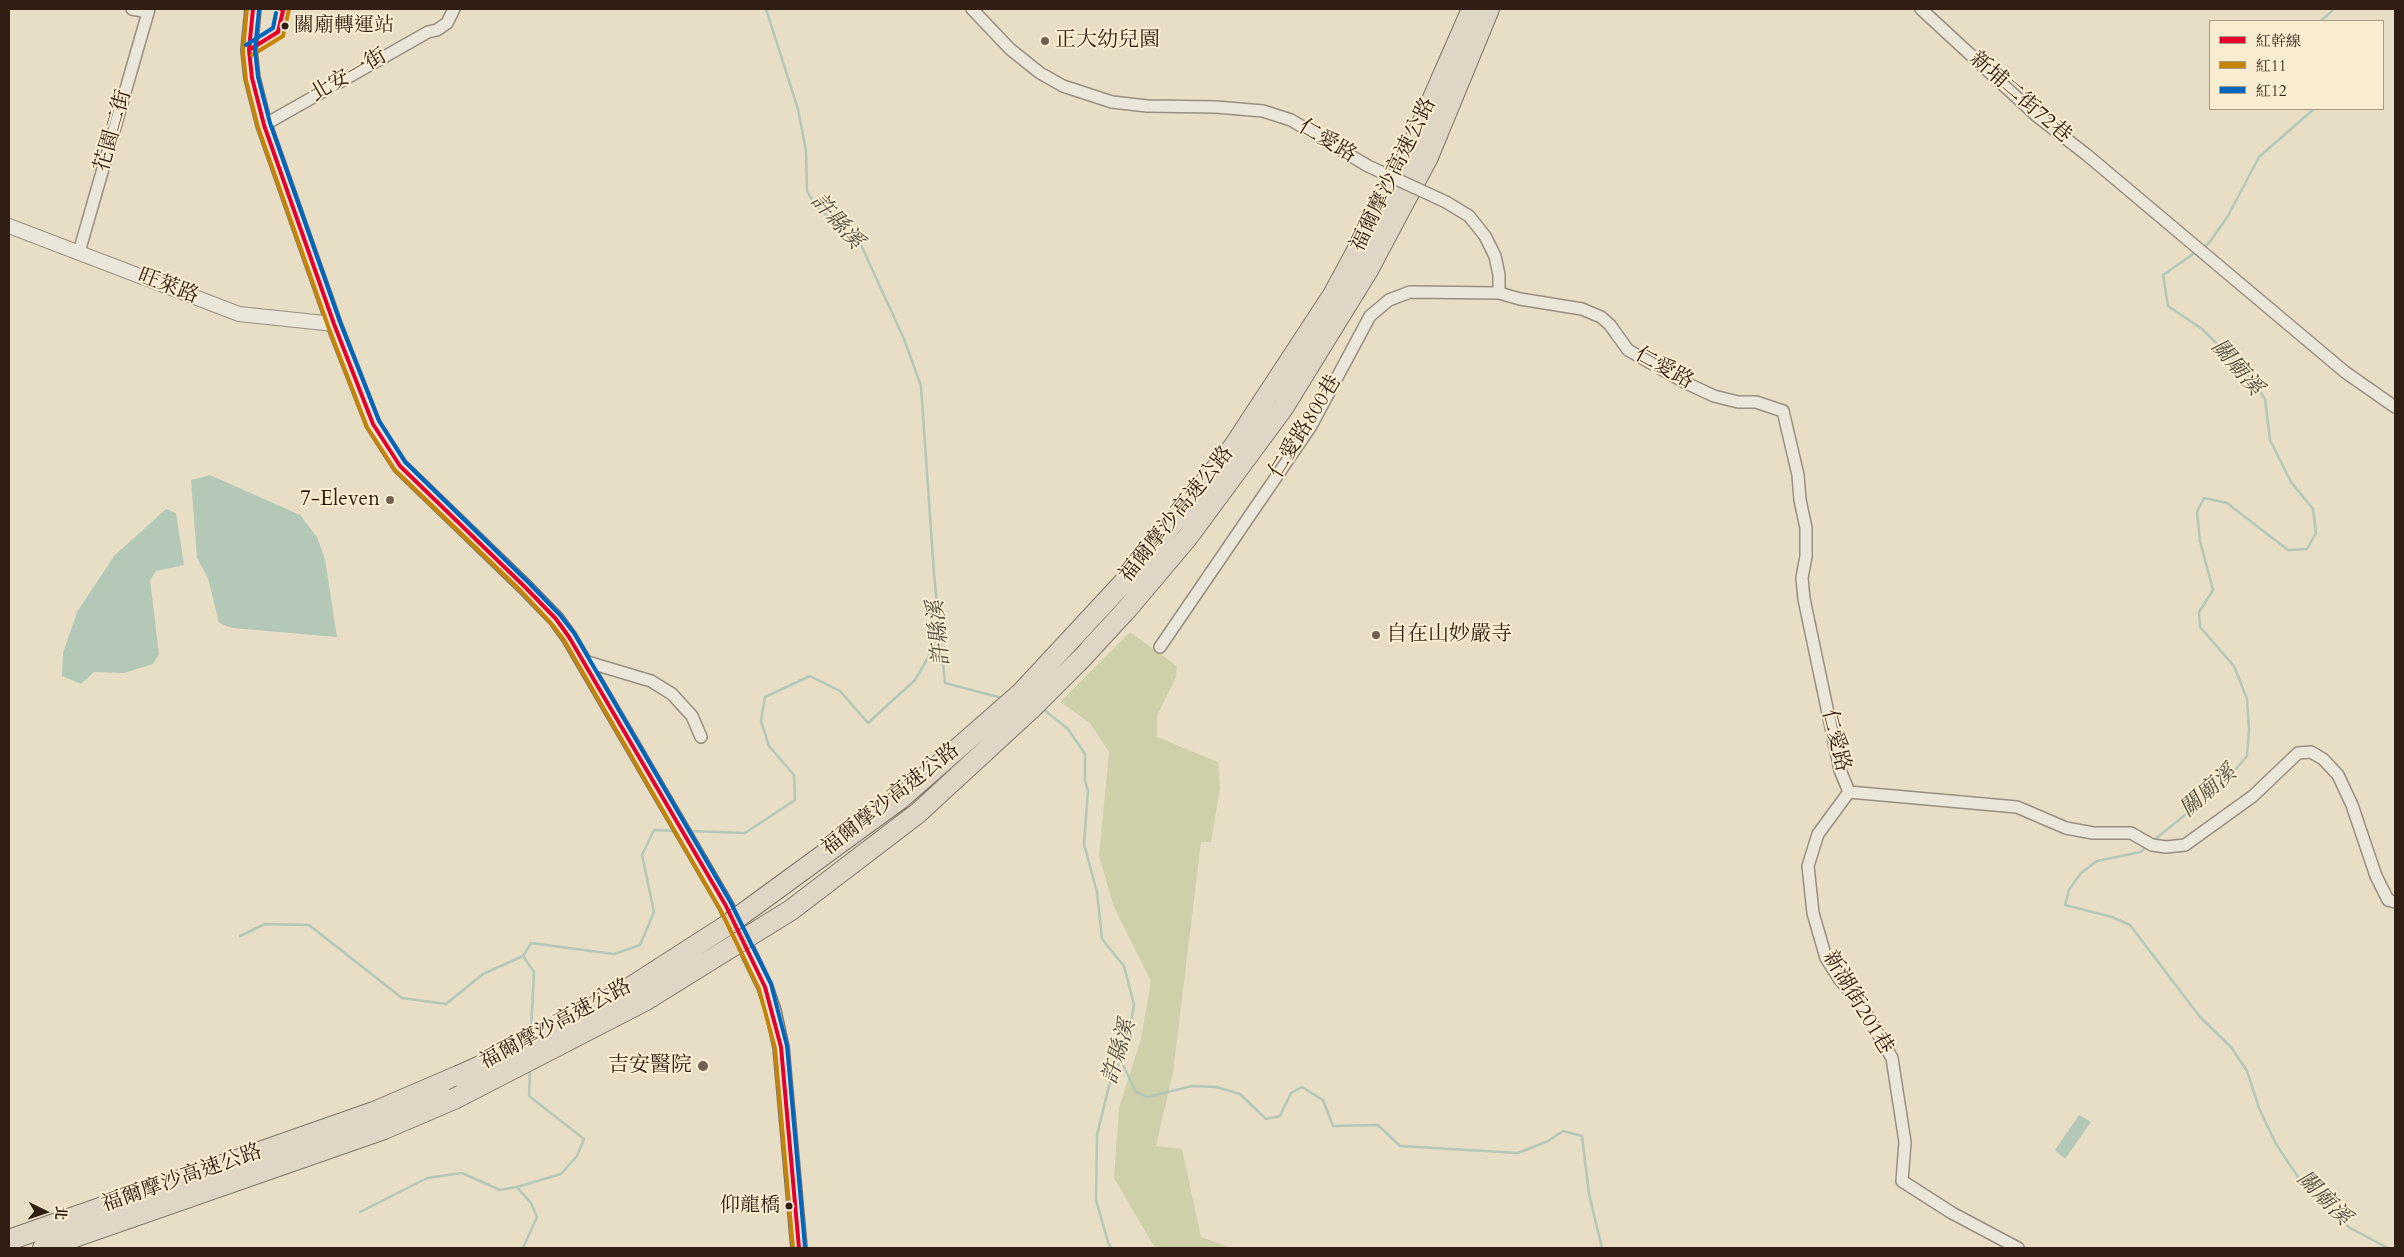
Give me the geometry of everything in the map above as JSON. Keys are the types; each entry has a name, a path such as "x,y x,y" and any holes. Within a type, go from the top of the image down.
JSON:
{"highway":[{"name":"福爾摩沙高速公路","path":"9,1240 374,1112 498,1058 628,989 726,926 900,799 1021,693 1138,566 1234,446 1333,295 1406,160 1472,9"},
{"name":"福爾摩沙高速公路","path":"43,1248 384,1129 454,1099 646,1000 791,910 918,813 1032,708 1128,608 1186,538 1283,408 1368,270 1428,157 1489,9"}],"main road":[{"path":"253,9 249,50 252,78 264,125 334,324 373,424 400,466 556,619 584,661 713,884 751,955 765,987 778,1029 783,1064 799,1248"}],"street":[{"path":"132,9 149,10"},
{"name":"北安一街","path":"264,125 428,32 437,30 447,23 454,9"},
{"name":"仁愛路","path":"972,9 1010,49 1040,73 1063,86 1112,102 1147,106 1216,107 1263,111 1291,120 1368,166 1446,202 1469,216 1486,236 1495,256 1499,275 1499,293 1520,300 1582,309 1601,317 1610,325 1628,350 1684,382 1714,396 1738,402 1756,402 1783,411 1798,475 1800,500 1806,528 1806,556 1802,578 1804,599 1838,760 1849,792 2017,807 2066,828 2093,833 2130,833 2152,845 2185,845 2252,796 2298,753 2311,752 2323,758 2338,775 2352,804 2376,876 2388,900 2395,902"},
{"name":"新埔二街72巷","path":"1921,9 2038,117 2345,372 2395,407"},
{"name":"花園二街","path":"79,252 149,10"},
{"name":"旺萊路","path":"9,226 239,314 334,324"},
{"name":"仁愛路800巷","path":"1160,647 1311,426 1370,316 1389,300 1410,292 1499,293"},
{"path":"584,661 651,681 672,694 692,716 701,737"},
{"name":"新湖街201巷","path":"1849,792 1818,834 1808,866 1813,913 1826,958 1840,980 1860,1003 1892,1058 1905,1142 1902,1181 1952,1213 2018,1248"}],"green space":[{"path":"1130,632 1177,666 1176,677 1157,716 1157,737 1218,762 1220,789 1211,842 1201,842 1173,1072 1156,1146 1182,1149 1201,1237 1231,1248 1155,1248 1114,1178 1119,1108 1141,1039 1151,981 1114,907 1099,856 1109,752 1090,723 1060,702"}],"shaded area":[{"path":"210,475 300,515 317,537 325,559 337,637 232,628 219,623 208,578 197,558 191,480"},
{"path":"166,509 176,513 184,565 156,571 150,580 159,654 153,664 124,673 94,672 81,684 62,676 63,653 77,612 114,556"},
{"path":"2079,1115 2091,1122 2065,1159 2055,1150"}],"waterway":[{"name":"許縣溪","path":"766,9 798,109 806,151 807,191 815,205 861,245 904,339 921,386 934,574 945,683 1002,698"},
{"name":"關廟溪","path":"2322,20 2334,9"},
{"name":"關廟溪","path":"2203,248 2209,243 2228,216 2259,157 2313,110"},
{"name":"關廟溪","path":"2153,841 2224,783 2247,756 2249,730 2247,699 2234,666 2200,627 2199,612 2213,590 2200,541 2197,512 2204,498 2227,503 2288,550 2307,549 2316,533 2313,509 2291,482 2270,440 2265,399 2245,371 2202,329 2168,306 2163,275 2196,252"},
{"path":"689,831 745,833 795,800 794,775 769,746 761,721 765,697 810,676 840,691 868,723 915,680 940,637"},
{"name":"許縣溪","path":"1043,709 1068,729 1085,754 1085,780 1088,791 1084,844 1097,892 1102,939 1124,966 1134,1004 1127,1047 1110,1082 1097,1135 1096,1200 1111,1248"},
{"path":"531,1031 534,972 523,956 531,943 614,954 640,945 654,912 642,855 654,830 676,831"},
{"name":"關廟溪","path":"2147,846 2141,852 2097,861 2081,873 2069,890 2065,905 2112,917 2130,925 2200,1017 2231,1047 2247,1071 2259,1108 2276,1144 2306,1189 2350,1228 2388,1248"},
{"path":"240,936 265,924 309,925 402,998 446,1004 483,974 523,956"},
{"path":"1121,1061 1136,1092 1148,1097 1192,1086 1216,1087 1240,1094 1266,1119 1280,1116 1291,1093 1302,1087 1323,1100 1333,1126 1378,1125 1400,1146 1518,1153 1548,1141 1563,1131 1582,1136 1589,1194 1602,1248"},
{"path":"523,1248 537,1217 531,1203 517,1187 561,1174 577,1156 584,1139 529,1096 530,1069"},
{"path":"360,1212 427,1178 462,1173 500,1190 516,1187"}],"transit line":[{"name":"紅11","path":"247,9 243,51 246,80 258,127 328,326 367,427 395,470 521,591 564,640 720,909 759,989 775,1048 793,1248"},
{"name":"紅幹線","path":"253,9 249,50 252,78 264,125 334,324 373,424 400,466 525,587 556,619 569,637 726,906 765,987 781,1047 799,1248"},
{"name":"紅幹線","path":"249,50 278,32 283,11 281,9"},
{"name":"紅11","path":"252,55 283,36 289,9"},
{"name":"紅12","path":"259,10 255,50 258,77 270,123 340,322 379,421 405,462 529,583 560,615 574,633 731,903 771,984 787,1046 805,1247"},
{"name":"紅12","path":"246,45 273,28 276,13"}],"place":[{"name":"關廟轉運站","path":"285,26"},
{"name":"正大幼兒園","path":"1045,41"},
{"name":"7-Eleven","path":"390,500"},
{"name":"自在山妙嚴寺","path":"1376,635"},
{"name":"吉安醫院","path":"703,1066"},
{"name":"仰龍橋","path":"789,1206"}]}
